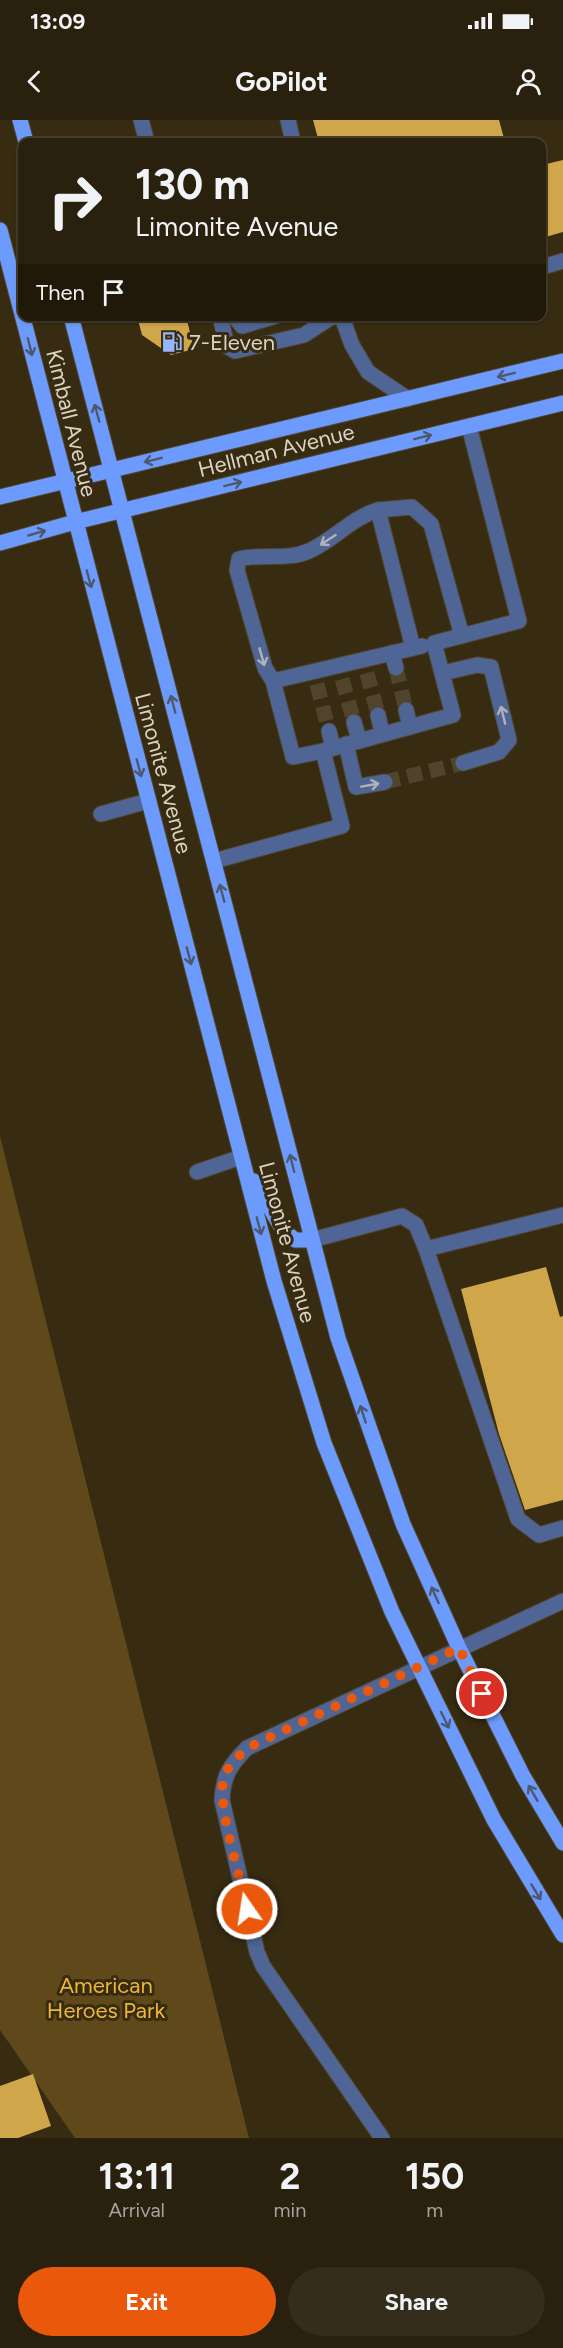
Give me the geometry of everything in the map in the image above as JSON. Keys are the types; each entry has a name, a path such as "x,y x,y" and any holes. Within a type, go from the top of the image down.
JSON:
{"main road":[{"path":"20,120 25,138"},
{"name":"Kimball Avenue","path":"0,230 18,301"},
{"name":"Kimball Avenue","path":"23,321 75,522"},
{"name":"Kimball Avenue","path":"72,321 112,470"},
{"name":"Hellman Avenue","path":"0,497 563,361"},
{"name":"Hellman Avenue","path":"0,543 75,522 563,403"},
{"name":"Limonite Avenue","path":"112,470 338,1338 403,1524 459,1648 524,1776 563,1843"},
{"name":"Limonite Avenue","path":"75,522 274,1281 324,1443 392,1612 419,1668 494,1820 563,1935"},
{"path":"241,1157 283,1230 296,1240 312,1240"}],"street":[{"path":"141,120 146,138"},
{"path":"288,120 292,138"},
{"path":"546,266 563,261"},
{"path":"221,321 227,345 235,351 304,335 328,321"},
{"path":"238,321 242,326 259,321"},
{"path":"337,321 368,372 408,399"},
{"path":"273,681 315,678 394,661 413,648 519,621 469,426"},
{"path":"434,643 453,715 293,757 273,681 265,668 240,581 237,570 239,560 253,555 278,558 307,552 329,541 366,513 412,507 431,524 462,636"},
{"path":"378,510 413,648"},
{"path":"442,673 477,664 491,667 509,740 499,752 463,763"},
{"path":"406,710 410,727"},
{"path":"378,715 382,733"},
{"path":"214,861 342,826 340,746 354,722"},
{"path":"329,731 340,746 356,787 385,782"},
{"path":"100,814 148,801"},
{"path":"197,1172 241,1157"},
{"path":"426,1249 563,1215"},
{"path":"312,1240 402,1216 416,1225 518,1519 539,1535 563,1528"},
{"path":"381,2138 263,1966 257,1952 222,1800 223,1780 230,1765 247,1748 563,1601"}],"green space":[{"name":"American Heroes Park","path":"0,1136 249,2138 75,2138 0,2030"}],"building":[{"path":"313,120 499,120 504,138 318,138"},
{"path":"563,160 563,232 546,237 546,164"},
{"name":"7-Eleven","path":"138,321 187,321 194,349 171,355 142,335"},
{"path":"546,1267 560,1317 563,1316 563,1500 525,1510 499,1434 461,1289"},
{"path":"33,2074 51,2126 18,2138 0,2138 0,2086"}],"tunnel":[{"path":"396,668 406,710"},
{"path":"367,673 378,715"},
{"path":"342,679 354,722"},
{"path":"317,684 329,731"},
{"path":"385,782 463,763"}],"place":[{"name":"7-Eleven","path":"172,342"}],"route":[{"path":"247,1909 222,1800 223,1780 230,1765 247,1748 459,1648 482,1694"}]}
